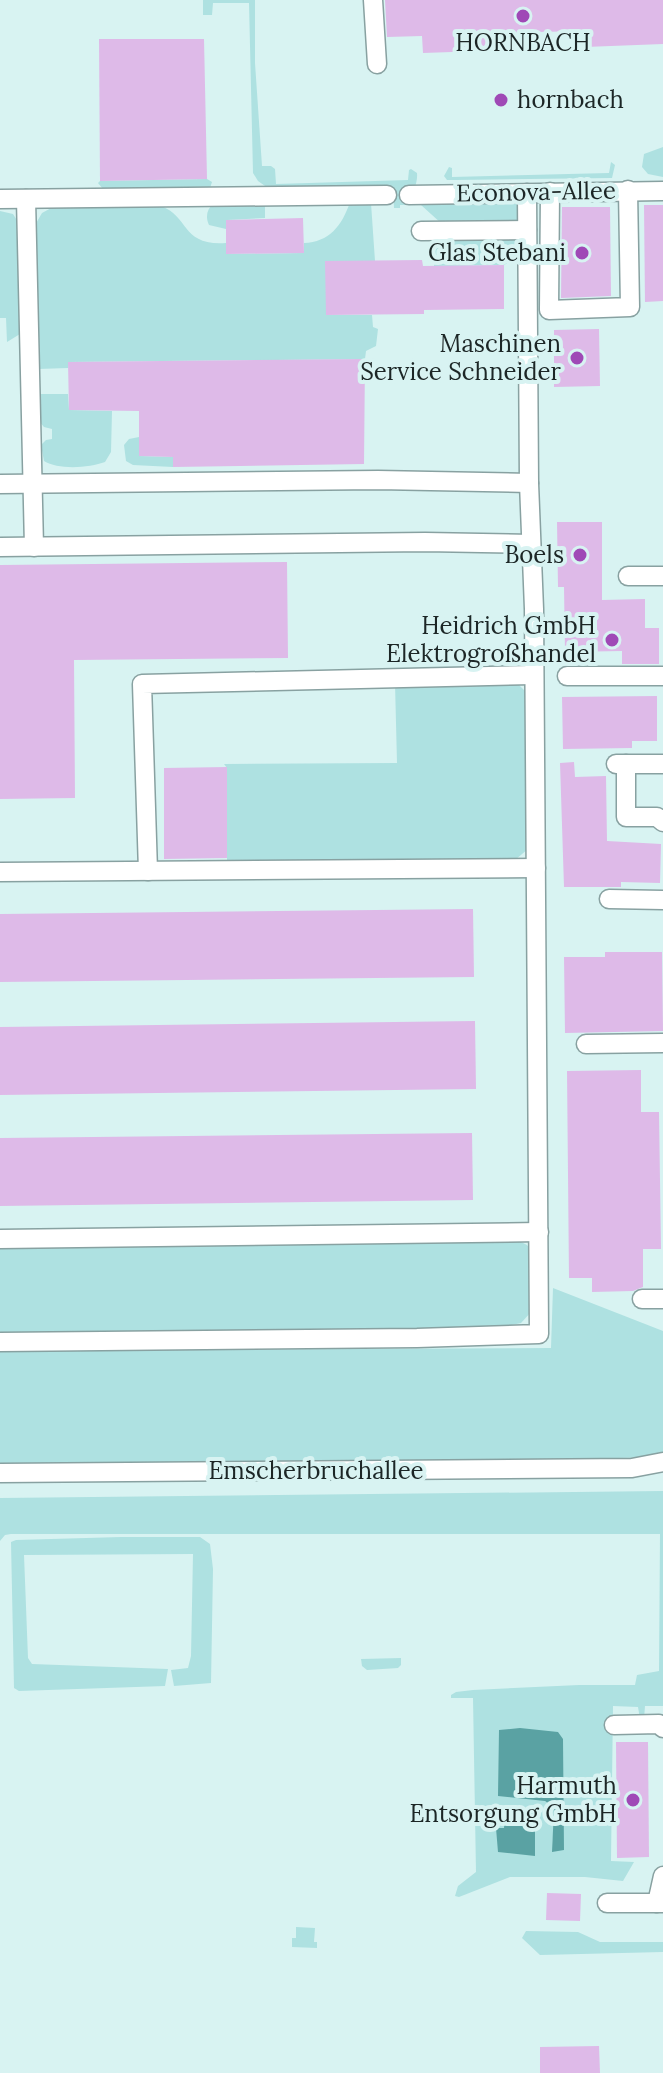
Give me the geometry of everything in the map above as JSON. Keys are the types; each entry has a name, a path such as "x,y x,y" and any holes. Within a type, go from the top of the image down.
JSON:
{"street":[{"path":"373,0 377,64"},
{"path":"550,192 549,310 630,307 628,190"},
{"name":"Econova-Allee","path":"409,195 663,191"},
{"path":"0,1342 539,1334 527,193"},
{"path":"0,199 387,195"},
{"path":"26,199 34,547"},
{"path":"421,231 527,230"},
{"path":"0,484 378,480 529,483"},
{"path":"0,547 425,542 531,544"},
{"path":"628,576 663,576"},
{"path":"148,871 142,684 533,675"},
{"path":"567,676 663,676"},
{"path":"663,764 621,764 626,817 657,817 663,822"},
{"path":"0,872 536,868"},
{"path":"609,899 663,900"},
{"path":"586,1044 663,1043"},
{"path":"0,1239 539,1232"},
{"path":"642,1299 663,1299"},
{"name":"Emscherbruchallee","path":"0,1473 632,1468 663,1462"},
{"name":"Emscherbruchallee","path":"632,1468 663,1475"},
{"path":"614,1725 659,1724 663,1728"},
{"path":"607,1903 660,1903 663,1876"}],"shaded area":[{"path":"203,0 255,0 255,63 262,166 275,169 276,184 408,180 411,169 417,177 410,204 519,203 521,218 516,222 442,224 421,205 394,208 393,188 268,188 253,173 249,3 213,3 212,15 203,15"},
{"path":"663,147 663,177 648,174 642,167 644,154"},
{"path":"611,162 615,165 612,178 447,180 444,176 449,167 452,168 452,177 609,173"},
{"path":"207,179 212,182 210,188 103,189 98,183 100,181"},
{"path":"317,201 320,205 265,206 265,218 227,220 226,229 209,225 207,219 208,210 214,203"},
{"path":"350,202 371,203 375,261 326,315 372,315 373,327 378,329 376,346 366,351 365,359 69,362 68,368 38,369 35,225 42,213 53,207 161,206 177,217 193,236 211,243 226,243 226,254 304,253 304,243 321,240 333,231"},
{"path":"0,211 13,214 18,222 20,334 7,342 6,318 0,318"},
{"path":"513,236 521,244 521,255 504,265 434,266 437,239"},
{"path":"39,394 68,394 69,410 112,411 111,452 105,462 74,467 44,461 41,445 52,439 52,429 44,427 38,420"},
{"path":"139,437 139,456 173,457 173,467 133,465 126,461 124,445 129,439"},
{"path":"395,683 517,683 527,693 528,849 515,860 227,860 227,768 224,764 397,763"},
{"path":"515,1239 532,1251 532,1311 521,1323 498,1328 0,1339 0,1243"},
{"path":"553,1288 663,1331 663,1457 0,1472 0,1351 551,1348"},
{"path":"663,1491 663,1706 645,1706 644,1719 640,1719 638,1707 613,1706 611,1861 634,1862 623,1881 585,1877 510,1877 455,1896 458,1886 476,1872 473,1698 451,1698 451,1695 473,1690 635,1685 637,1675 659,1671 660,1534 11,1534 0,1541 0,1498","holes":["563,1739 552,1851 555,1808 545,1801"]},
{"path":"200,1537 210,1544 213,1569 211,1683 174,1686 171,1670 188,1668 191,1656 193,1554 24,1555 28,1658 32,1664 168,1669 165,1686 19,1691 14,1688 11,1542"},
{"path":"401,1658 398,1668 367,1670 362,1666 361,1659"},
{"path":"520,1728 558,1732 563,1739 564,1850 552,1852 554,1808 545,1801 498,1796 499,1730"},
{"path":"505,1817 535,1819 535,1856 498,1852 496,1828 504,1828"},
{"path":"296,1927 315,1928 317,1948 292,1947"},
{"path":"526,1931 578,1932 600,1942 663,1942 663,1952 540,1955 522,1938"}],"building":[{"name":"HORNBACH","path":"385,0 663,0 663,44 585,47 585,31 538,32 538,49 423,53 422,36 387,37"},
{"path":"99,39 204,39 207,179 100,181"},
{"path":"644,205 663,205 663,301 645,302"},
{"name":"Glas Stebani","path":"562,207 610,207 611,296 561,298"},
{"path":"303,218 304,253 226,254 226,220"},
{"path":"422,260 423,266 504,265 504,309 326,315 325,261"},
{"name":"Maschinen Service Schneider","path":"599,329 600,386 554,387 554,330"},
{"path":"365,359 364,464 173,467 173,457 139,456 139,411 69,410 68,362"},
{"path":"557,522 602,522 602,600 645,599 645,628 659,628 659,664 622,664 622,651 565,652 564,587 558,587"},
{"path":"287,562 288,658 74,660 75,798 0,799 0,565"},
{"path":"657,696 657,741 632,741 632,748 563,749 562,697"},
{"path":"574,762 575,777 606,776 607,841 661,844 660,883 621,882 621,887 564,887 560,763"},
{"path":"227,767 227,858 164,859 164,768"},
{"path":"473,909 474,977 0,982 0,914"},
{"path":"605,952 662,952 663,1031 565,1033 564,957 605,957"},
{"path":"475,1021 476,1089 0,1095 0,1027"},
{"path":"641,1070 641,1112 659,1112 661,1249 643,1249 643,1287 633,1291 592,1292 592,1278 569,1278 567,1071"},
{"path":"472,1133 473,1200 0,1206 0,1138"},
{"name":"Harmuth Entsorgung GmbH","path":"616,1742 648,1742 649,1857 617,1858"},
{"path":"547,1893 581,1894 580,1921 546,1920"},
{"path":"599,2046 600,2073 540,2073 540,2047"}],"place":[{"name":"HORNBACH","path":"523,16"},
{"name":"hornbach","path":"501,100"},
{"name":"Glas Stebani","path":"582,253"},
{"name":"Maschinen Service Schneider","path":"577,358"},
{"name":"Boels","path":"580,555"},
{"name":"Heidrich GmbH Elektrogroßhandel","path":"612,640"},
{"name":"Harmuth Entsorgung GmbH","path":"633,1800"}]}
